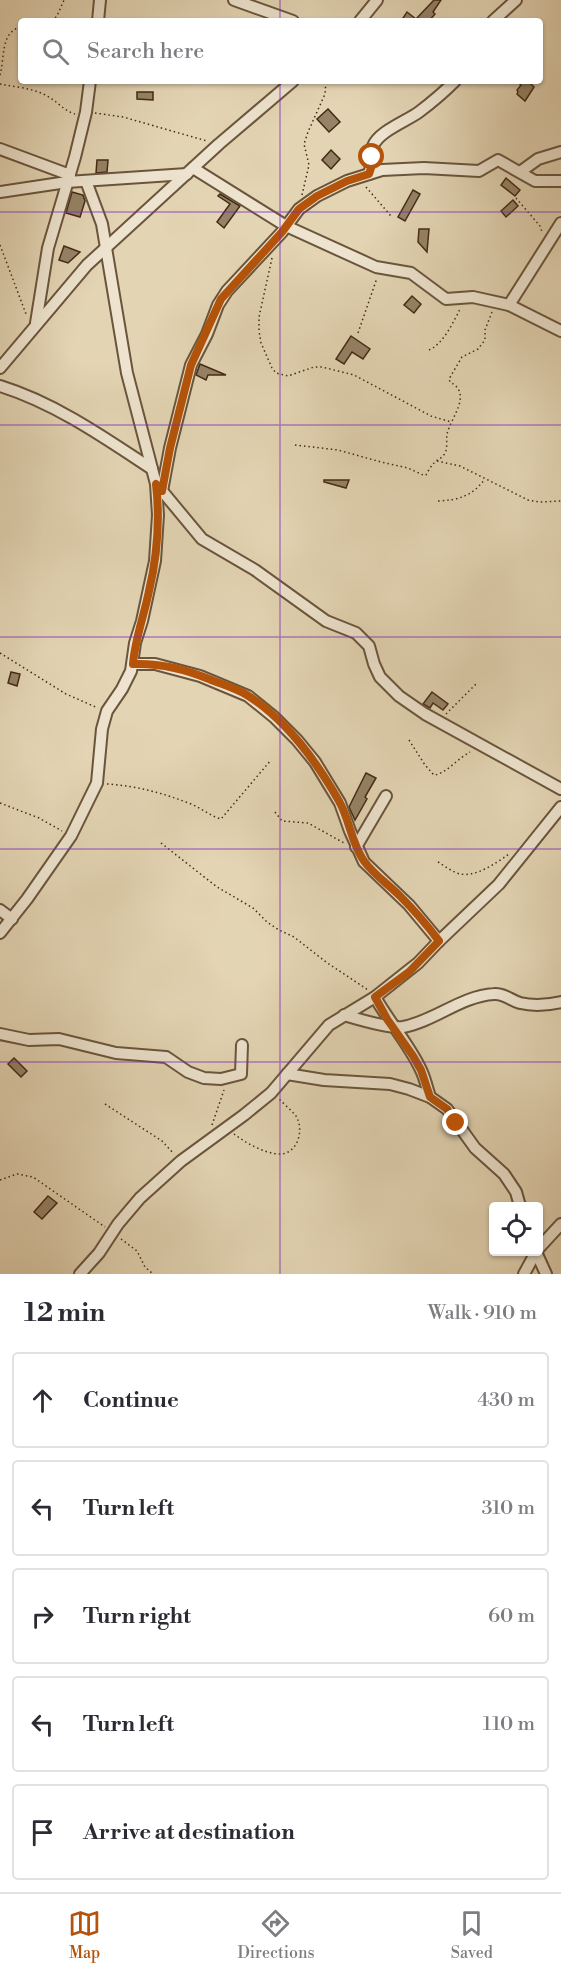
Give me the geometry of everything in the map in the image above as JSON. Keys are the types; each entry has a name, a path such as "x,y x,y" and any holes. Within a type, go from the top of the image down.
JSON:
{"street":[{"path":"98,18 100,0"},
{"path":"234,0 285,18"},
{"path":"362,18 377,0"},
{"path":"497,18 516,0"},
{"path":"34,329 48,248 69,178 85,114 90,84"},
{"path":"0,368 75,278 107,246 219,144 289,84"},
{"path":"369,174 376,141 418,113 452,84"},
{"path":"0,148 69,178 86,181 190,171 286,226 380,268 411,273 446,299 465,298 504,303 561,331"},
{"path":"520,172 538,159 561,152"},
{"path":"0,933 71,836 98,783 102,729 110,706 128,680 155,561 159,487 191,365 207,334 218,305 227,291 299,209 317,196 357,177 390,169 479,171 495,160 500,160 538,182 561,181"},
{"path":"0,192 69,178"},
{"path":"86,181 96,203 107,246 121,345 152,469 159,487 207,543 255,570 326,621 356,633 369,646 374,664 384,683 399,696 561,789"},
{"path":"504,303 561,223"},
{"path":"0,386 21,393 58,411 152,469"},
{"path":"133,664 155,664 200,676 243,693 274,717 315,762 342,807 356,847 370,868 409,904 439,941"},
{"path":"356,847 386,796"},
{"path":"80,1274 99,1253 118,1224 140,1198 181,1161 271,1093 329,1026 409,972 499,884 561,807"},
{"path":"0,910 12,918"},
{"path":"344,1016 393,1027 403,1027 470,999 489,994 503,994 524,1004 544,1005 561,1002"},
{"path":"375,997 421,1070 430,1097"},
{"path":"0,1034 29,1040 59,1039 116,1053 166,1057 193,1074 211,1079 236,1076 242,1073 242,1045"},
{"path":"287,1074 324,1080 390,1084 430,1097 447,1109 475,1148 504,1174 516,1192 519,1202"},
{"path":"543,1244 561,1224"},
{"path":"524,1274 534,1256"},
{"path":"539,1256 546,1274"}],"path":[{"path":"55,18 63,0"},
{"path":"0,75 6,38 12,30 18,28"},
{"path":"0,84 39,92 69,112 123,117 219,144"},
{"path":"299,209 309,165 304,144 325,94 326,84"},
{"path":"357,177 391,216"},
{"path":"516,198 542,231"},
{"path":"0,245 34,329"},
{"path":"275,252 271,261 259,331 261,343 274,371 286,376 307,368 322,367 354,375 430,416 452,423"},
{"path":"358,333 380,268"},
{"path":"429,350 442,339 465,298"},
{"path":"295,445 338,450 408,468 426,475 445,453 447,434 458,408 460,396 458,387 449,379 462,357 478,349 484,340 487,323 504,303"},
{"path":"436,461 460,466 528,500 561,501"},
{"path":"438,501 473,493 486,478"},
{"path":"0,653 66,694 99,709 110,706"},
{"path":"439,721 476,684"},
{"path":"409,740 435,776 468,752 485,747"},
{"path":"98,783 158,791 192,804 221,819 271,760"},
{"path":"0,802 39,818 71,836"},
{"path":"275,812 282,821 308,823 356,847"},
{"path":"161,843 217,887 253,908 279,930 294,937 326,962 358,982 375,997"},
{"path":"438,862 459,873 467,874 486,868 514,851"},
{"path":"212,1138 213,1121 225,1089 224,1078"},
{"path":"226,1128 241,1139 260,1148 277,1154 291,1151 296,1146 299,1136 297,1117 271,1093"},
{"path":"105,1104 162,1141 181,1161"},
{"path":"0,1180 17,1174 33,1177 137,1251 145,1267 153,1274"}],"building":[{"path":"434,0 441,0 432,18 417,18"},
{"path":"407,12 415,18 403,18"},
{"path":"531,84 534,87 525,101 517,94 521,85"},
{"path":"137,92 153,92 153,100 137,99"},
{"path":"328,109 340,122 329,132 317,119"},
{"path":"331,150 340,159 331,169 322,160"},
{"path":"97,160 108,160 107,172 96,173"},
{"path":"506,178 520,190 515,196 501,185"},
{"path":"413,190 420,194 405,221 398,217"},
{"path":"72,192 83,195 85,201 80,217 66,213"},
{"path":"220,194 240,206 224,228 217,222 230,204 218,196"},
{"path":"513,200 518,206 506,217 501,211"},
{"path":"419,229 429,229 427,252 418,242"},
{"path":"64,246 80,252 68,263 59,260"},
{"path":"412,296 421,304 414,313 404,305"},
{"path":"351,336 370,349 363,359 352,352 344,364 336,359"},
{"path":"200,364 226,375 208,375 206,380 196,375"},
{"path":"324,480 349,480 346,488 324,482"},
{"path":"11,672 20,674 17,686 8,683"},
{"path":"432,692 448,704 443,710 433,703 430,708 423,704"},
{"path":"366,773 376,778 355,820 349,807"},
{"path":"14,1058 27,1071 21,1077 8,1064"},
{"path":"48,1196 57,1203 42,1219 34,1212"}],"route":[{"path":"372,157 369,174 347,181 317,196 299,209 282,232 227,291 218,305 207,334 191,365 170,448 162,491 156,484 158,514 155,561 150,590 136,637 133,664 155,664 192,673 238,690 274,717 315,762 342,807 364,861 409,904 439,941 409,972 375,997 421,1070 430,1097 447,1109 456,1123"}]}
